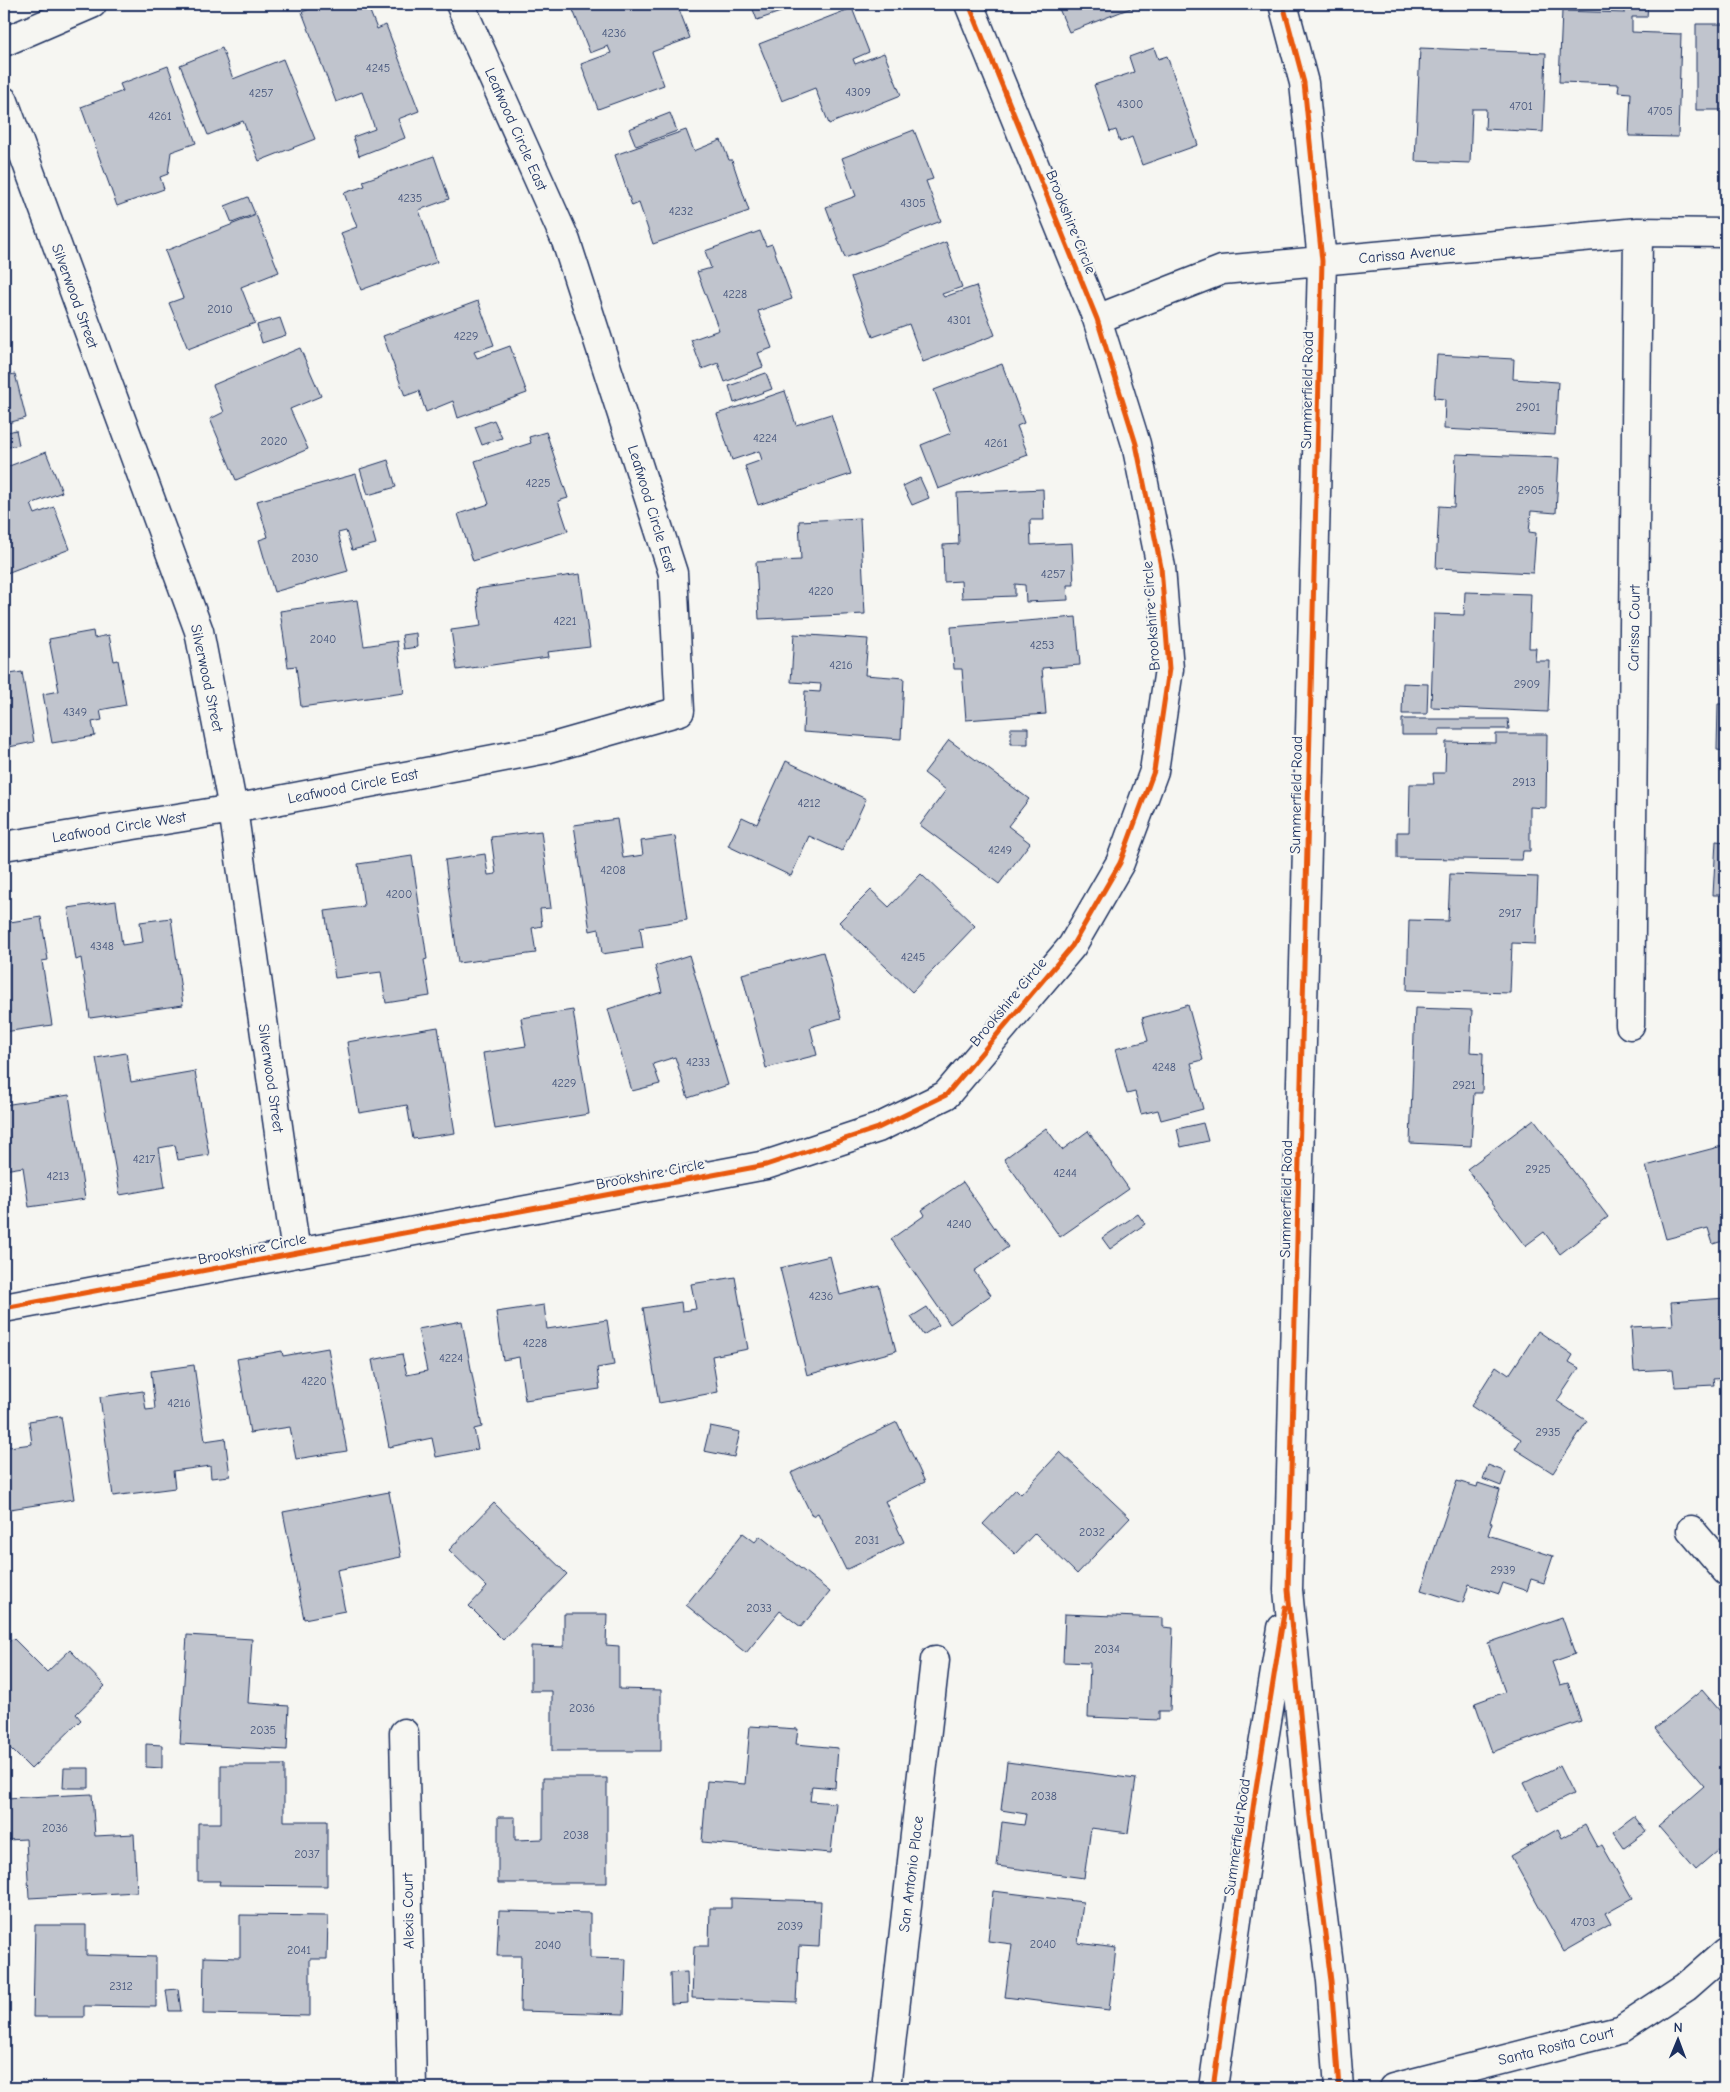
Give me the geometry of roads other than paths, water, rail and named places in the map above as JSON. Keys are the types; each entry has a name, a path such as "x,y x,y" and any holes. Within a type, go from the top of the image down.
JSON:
{"street":[{"path":"4,42 92,4"},
{"name":"Leafwood Circle East","path":"234,809 546,749 680,711 673,573 566,241 460,4"},
{"name":"Brookshire Circle","path":"4,1308 766,1165 878,1128 946,1095 1072,946 1120,863 1154,771 1169,669 1162,567 1136,444 1097,319 969,4"},
{"name":"Summerfield Road","path":"1283,4 1304,84 1322,261 1288,1590 1310,1816 1331,1981 1339,2088"},
{"name":"Silverwood Street","path":"4,101 199,631 234,809 296,1253"},
{"name":"Carissa Avenue","path":"1097,319 1222,270 1638,232 1726,233"},
{"name":"Carissa Court","path":"1630,1025 1638,232"},
{"name":"Leafwood Circle West","path":"4,846 234,809"},
{"path":"1691,1530 1726,1571"},
{"name":"Summerfield Road","path":"1213,2088 1254,1801 1288,1590"},
{"name":"San Antonio Place","path":"886,2088 935,1660"},
{"name":"Alexis Court","path":"404,1733 412,2088"},
{"name":"Santa Rosita Court","path":"1393,2088 1622,2029 1686,1987 1726,1952"}]}
